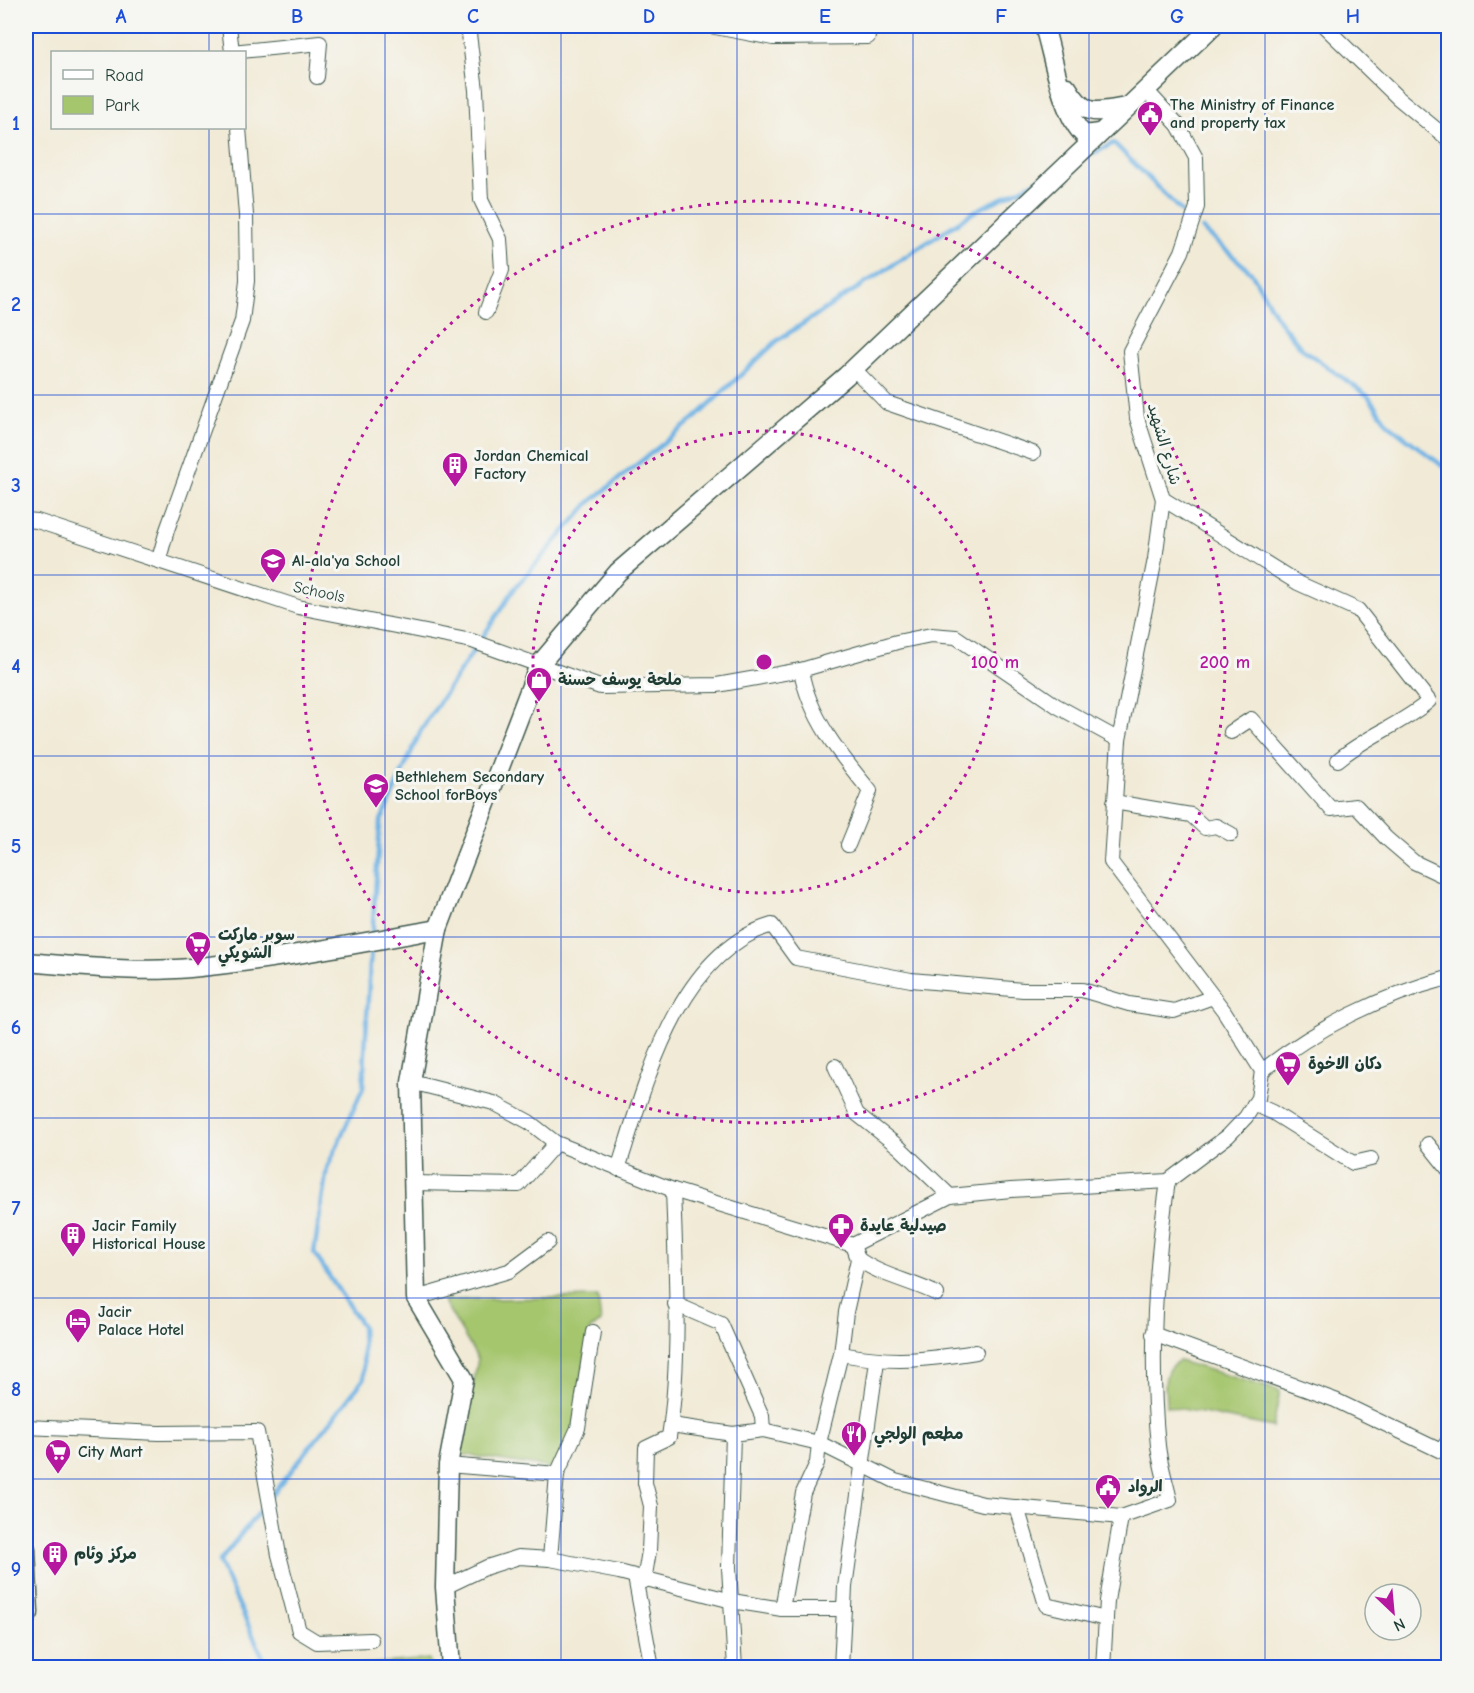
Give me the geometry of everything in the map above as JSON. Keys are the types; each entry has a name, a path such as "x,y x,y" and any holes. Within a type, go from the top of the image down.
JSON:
{"street":[{"path":"229,26 232,51"},
{"path":"468,26 476,90 481,200 500,239 502,270 486,312"},
{"path":"710,26 732,28 773,38 868,37"},
{"path":"1044,26 1076,128 1071,159"},
{"path":"451,1668 445,1587 448,1465 464,1379 416,1298 411,1082 438,929 539,665 618,572 854,369 1071,159 1213,26"},
{"path":"1324,26 1397,97 1449,139"},
{"path":"242,51 320,43 316,77"},
{"path":"1055,64 1074,99 1083,108 1094,113 1126,107"},
{"name":"شارع الشهيد","path":"1146,90 1178,125 1196,158 1197,207 1182,252 1130,351 1137,418 1163,498 1298,583 1358,610 1430,701 1413,716 1353,747 1338,760"},
{"path":"1076,128 1084,135 1099,133"},
{"path":"159,559 166,530 242,321 247,259 239,129"},
{"path":"854,369 887,404 1034,453"},
{"path":"411,1082 494,1103 529,1122 556,1143 673,1190 853,1245 950,1196 1168,1181 1228,1136 1258,1098 1262,1071 1213,997 1111,862 1119,740 1155,559 1163,498"},
{"name":"Schools","path":"26,520 37,520 159,559 298,607 472,641 600,687 717,685 801,670 897,642 931,635 956,638 1057,706 1119,740"},
{"path":"801,670 805,694 838,752 870,791 848,844"},
{"path":"1231,732 1251,719 1331,809 1356,806 1386,838 1414,862 1449,878"},
{"path":"1114,802 1191,815 1205,828 1216,826 1231,834"},
{"path":"618,1169 674,1015 693,984 738,941 772,926 796,958 911,980 1023,990 1082,990 1129,1004 1174,1011 1213,997"},
{"path":"26,962 101,968 188,968 333,948 438,929"},
{"path":"1262,1071 1289,1049 1377,1002 1447,981"},
{"path":"835,1066 857,1114 899,1147 950,1196"},
{"path":"1254,1104 1272,1112 1353,1163 1371,1159"},
{"path":"413,1183 519,1185 556,1143"},
{"path":"1428,1144 1449,1169"},
{"path":"671,1425 733,1434 763,1430 819,1443 895,1481 983,1504 1121,1517 1170,1500 1158,1448 1153,1334 1158,1249 1168,1181"},
{"path":"652,1668 640,1579 649,1551 651,1506 645,1483 646,1448 669,1437 671,1425 675,1304 673,1190"},
{"path":"416,1298 509,1271 548,1242"},
{"path":"782,1609 803,1493 817,1463 819,1443 842,1354 846,1312 858,1259 853,1245"},
{"path":"858,1259 867,1266 911,1281 937,1294"},
{"path":"675,1304 721,1324 762,1416 763,1430"},
{"path":"550,1559 557,1474 578,1428 593,1332"},
{"path":"1153,1334 1335,1401 1441,1450 1449,1441"},
{"path":"842,1354 877,1361 908,1362 976,1352"},
{"path":"840,1668 844,1609 860,1465 877,1361"},
{"path":"26,1427 159,1433 257,1432 279,1555 299,1631 317,1642 371,1640"},
{"path":"733,1434 729,1567 735,1668"},
{"path":"448,1465 557,1474"},
{"path":"1017,1507 1046,1605 1106,1619"},
{"path":"1103,1668 1106,1619 1121,1517"},
{"path":"26,1549 29,1613 26,1618"},
{"path":"445,1587 487,1567 519,1557 550,1559 696,1590 732,1601 782,1609 844,1609"}],"green space":[{"path":"598,1297 601,1322 590,1329 574,1430 552,1468 460,1454 478,1359 443,1300"},
{"path":"1179,1361 1280,1391 1273,1427 1166,1406 1165,1380 1169,1369"},
{"path":"429,1659 431,1667 332,1667"}],"waterway":[{"path":"1088,156 1114,143 1182,212"},
{"path":"372,937 380,823 421,730 515,588 590,502 695,418 778,340 977,210 1043,178"},
{"path":"1202,229 1251,272 1277,318 1301,348 1368,396 1388,424 1448,470"},
{"path":"271,1496 364,1379 362,1326 314,1253 327,1168 363,1088 371,945"},
{"path":"266,1503 219,1562 268,1668"}],"place":[{"name":"The Ministry of Finance and property tax","path":"1150,137"},
{"name":"Jordan Chemical Factory","path":"455,488"},
{"name":"Al-ala'ya School","path":"273,584"},
{"name":"ملحة يوسف حسنة","path":"539,703"},
{"name":"Bethlehem Secondary School forBoys","path":"376,809"},
{"name":"سوبر ماركت الشويكي","path":"198,967"},
{"name":"دكان الاخوة","path":"1288,1087"},
{"name":"صيدلية عايدة","path":"841,1249"},
{"name":"Jacir Family Historical House","path":"73,1258"},
{"name":"Jacir Palace Hotel","path":"78,1344"},
{"name":"مطعم الولجي","path":"854,1457"},
{"name":"City Mart","path":"58,1475"},
{"name":"الرواد","path":"1108,1510"},
{"name":"مركز وئام","path":"55,1577"}]}
